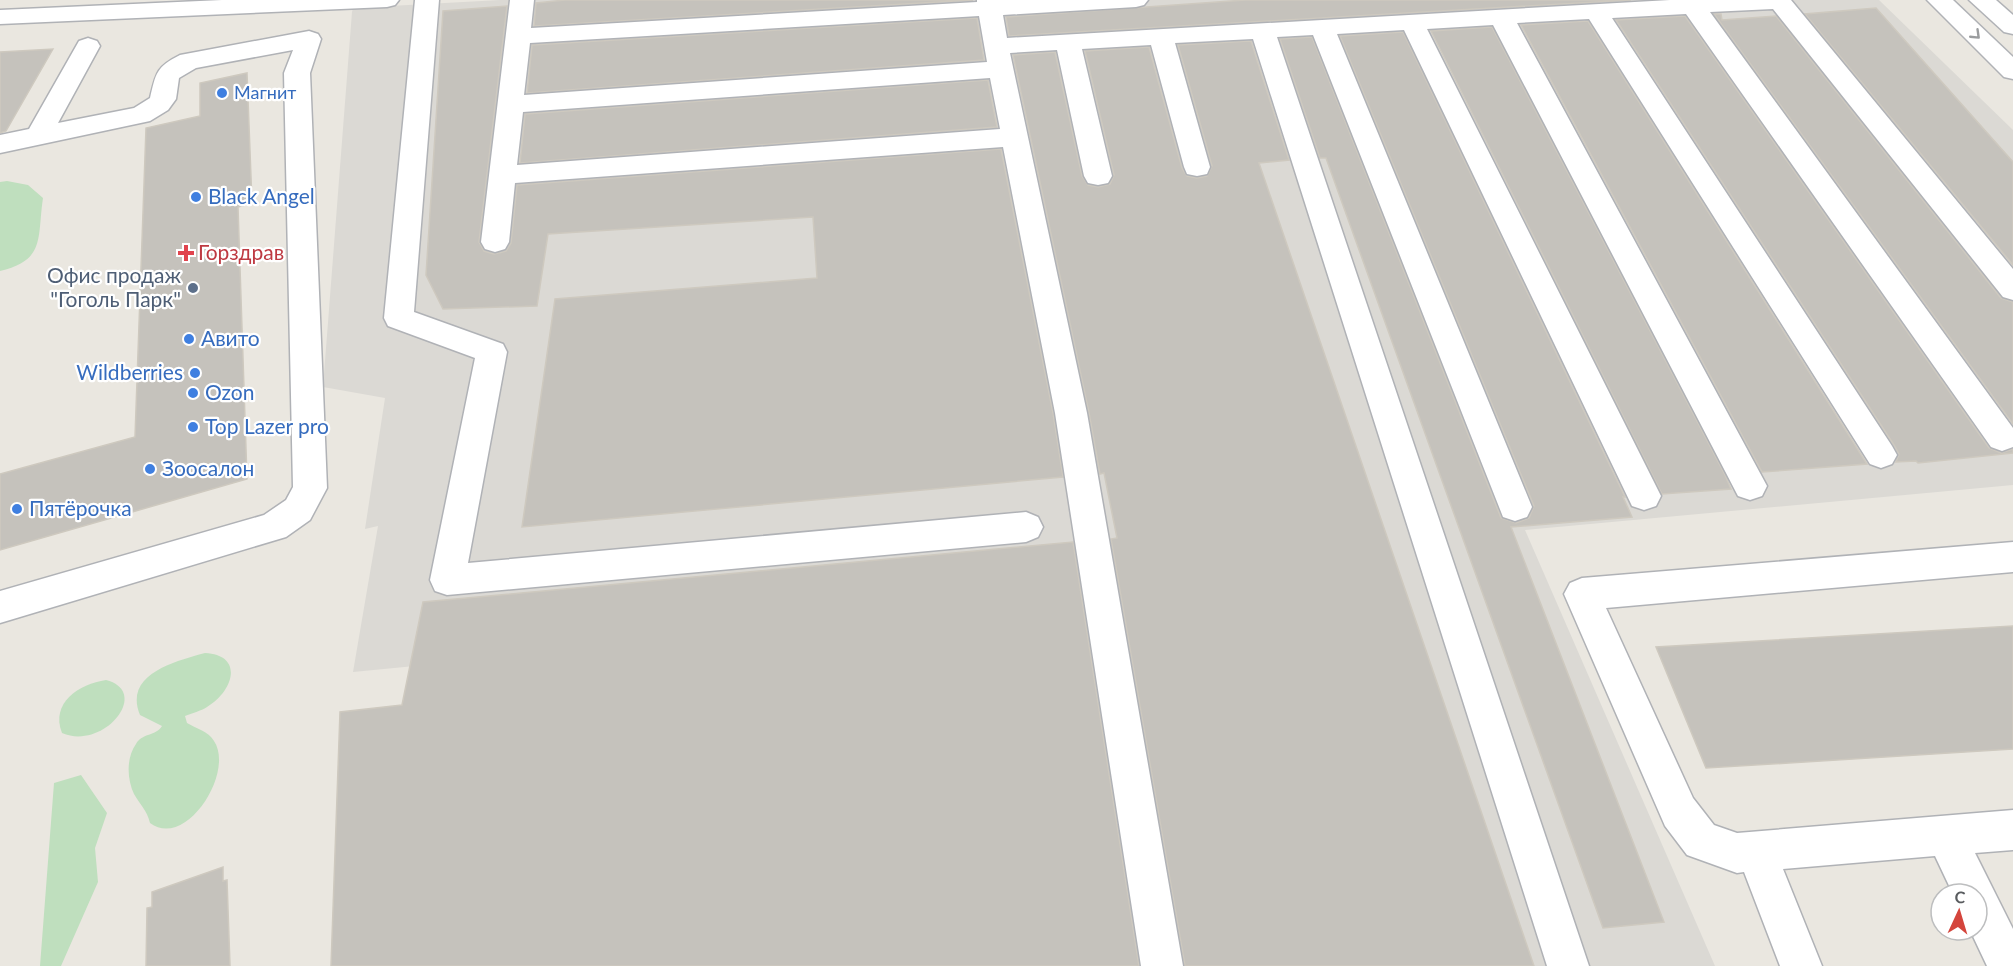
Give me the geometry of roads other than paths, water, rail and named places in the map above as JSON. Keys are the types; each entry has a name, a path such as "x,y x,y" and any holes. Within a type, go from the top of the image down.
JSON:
{"street":[{"path":"0,17 387,0"},
{"path":"427,0 399,318 492,352 447,580 1026,527"},
{"path":"495,242 522,0"},
{"path":"518,36 990,4 1136,0"},
{"path":"1939,0 2013,71"},
{"path":"1981,0 2013,27"},
{"path":"510,104 999,58 1068,42 1779,1 2013,289"},
{"path":"0,607 274,527 298,510 310,488 297,73 322,3"},
{"path":"990,4 1071,412 1162,966"},
{"path":"1694,6 2002,438"},
{"path":"1596,11 1881,455"},
{"path":"1501,17 1750,486"},
{"path":"1412,22 1644,496"},
{"path":"1322,27 1515,507"},
{"path":"1263,31 1568,966"},
{"path":"1161,37 1197,167"},
{"path":"0,144 141,115 157,108 164,100 166,78 172,69 189,61 309,39"},
{"path":"1068,42 1098,176"},
{"path":"38,136 88,46"},
{"path":"502,176 1015,137"},
{"path":"2013,557 1582,594 1679,812 1701,841 1737,854 2013,830"},
{"path":"1946,836 1968,882"},
{"path":"1756,851 1801,966"},
{"path":"1989,925 2009,966"}],"place":[{"name":"Магнит","path":"222,93"},
{"name":"Black Angel","path":"196,197"},
{"name":"Горздрав","path":"186,253"},
{"name":"Офис продаж \"Гоголь Парк\"","path":"193,288"},
{"name":"Авито","path":"189,339"},
{"name":"Wildberries","path":"195,373"},
{"name":"Ozon","path":"193,393"},
{"name":"Top Lazer pro","path":"193,427"},
{"name":"Зоосалон","path":"150,469"},
{"name":"Пятёрочка","path":"17,509"}]}
